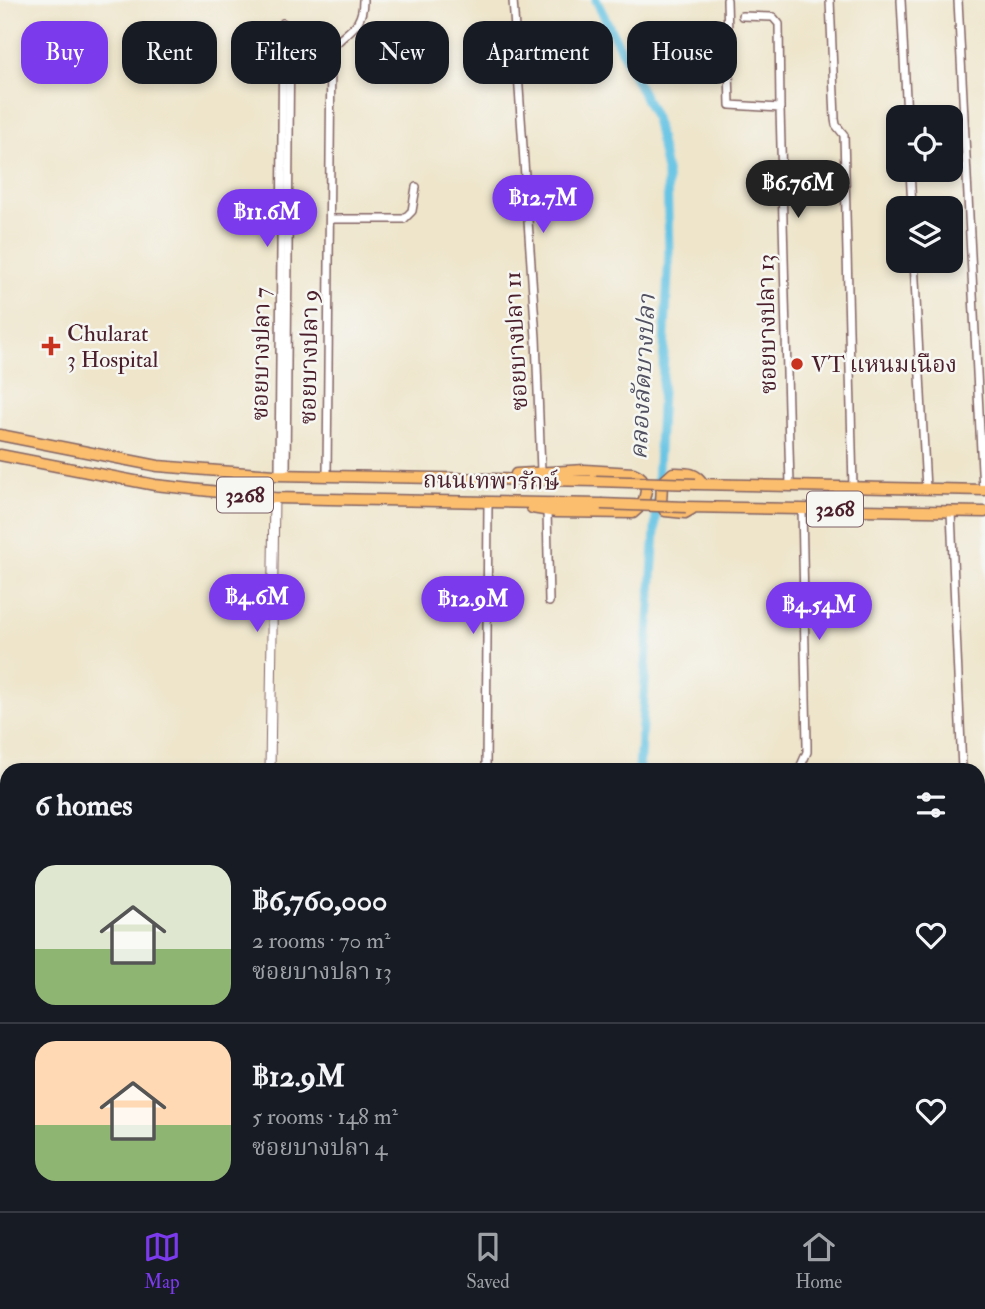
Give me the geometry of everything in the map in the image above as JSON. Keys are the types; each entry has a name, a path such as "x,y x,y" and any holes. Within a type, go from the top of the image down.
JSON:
{"main road":[{"name":"ถนนเทพารักษ์","path":"0,435 158,466 282,475 984,490"},
{"name":"ถนนเทพารักษ์","path":"0,455 155,485 274,498 985,512"},
{"path":"485,478 541,471 633,473 640,475 646,493 642,505 633,513 547,510 491,501"},
{"path":"690,507 685,513 665,511 661,505 662,483 673,473 699,478 700,484"}],"street":[{"name":"ซอยบางปลา 9","path":"327,475 331,50 337,42 351,33 360,18 363,0"},
{"name":"ซอยบางปลา 11","path":"513,0 536,338 541,471"},
{"path":"727,0 730,105 780,108"},
{"path":"830,0 835,119 844,135 853,487"},
{"path":"901,0 906,105"},
{"path":"958,0 984,490"},
{"name":"ซอยบางปลา 13","path":"742,16 773,17 779,24 790,485"},
{"name":"ซอยบางปลา 7","path":"282,475 285,84"},
{"path":"330,219 404,219 412,211 416,187"},
{"path":"916,273 926,489"},
{"path":"270,763 274,498"},
{"path":"486,763 491,501"},
{"path":"802,508 807,745 802,763"},
{"path":"547,510 549,602"},
{"path":"951,512 962,763"}],"waterway":[{"name":"คลองลัดบางปลา","path":"596,0 655,118 667,175 669,255 657,487"},
{"name":"คลองลัดบางปลา","path":"639,763 657,501"}],"place":[{"name":"Chularat 3 Hospital","path":"51,346"},
{"name":"VT แหนมเนือง","path":"797,364"}]}
